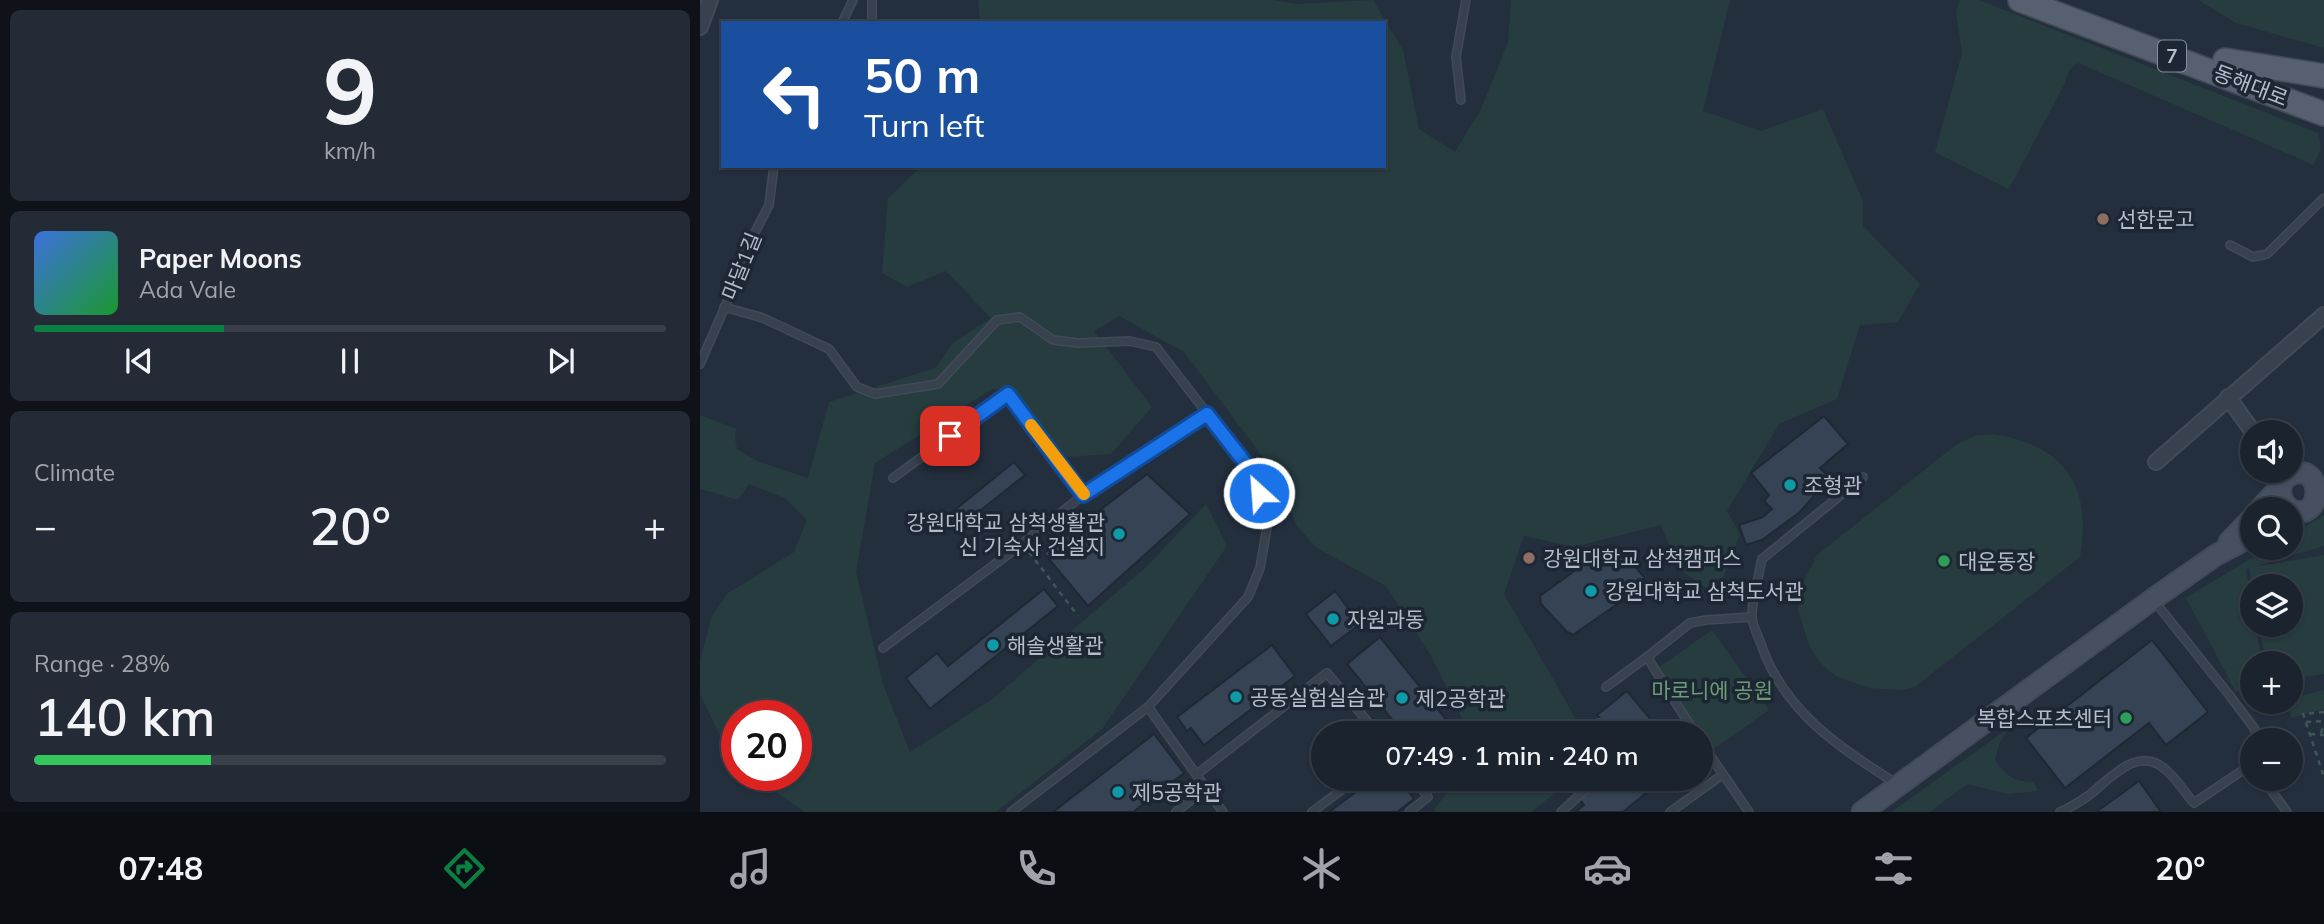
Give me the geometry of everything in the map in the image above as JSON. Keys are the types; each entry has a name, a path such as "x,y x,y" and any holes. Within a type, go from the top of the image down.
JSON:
{"main road":[{"name":"동해대로","path":"2020,0 2324,114"},
{"name":"동해대로","path":"2060,0 2324,97"},
{"path":"2225,60 2324,76"}],"street":[{"path":"700,27 710,0"},
{"path":"2156,462 2324,315"},
{"path":"2228,397 2244,420"},
{"path":"2303,473 2324,468"},
{"path":"2303,475 2307,475 2317,483 2321,493 2317,502 2308,510 2303,510"},
{"path":"2270,497 2282,483"},
{"path":"2216,555 2240,530"},
{"path":"1862,812 2153,599 2216,555 2240,542"}],"lane":[{"path":"843,21 853,0"},
{"path":"872,0 872,21"},
{"path":"1461,100 1456,57 1466,0"},
{"name":"마달1길","path":"701,358 724,307 740,261 769,205 775,168"},
{"path":"2230,245 2253,257 2267,254 2324,198"},
{"path":"724,307 764,318 829,349 857,387 876,394 938,384 997,320 1020,317 1053,341 1130,341 1156,347 1250,469 1269,516 1260,568 1248,597 1148,707 1011,812"},
{"path":"893,478 1008,394 1083,495"},
{"path":"883,649 1083,495 1207,414"},
{"path":"1863,477 1762,559 1752,617 1769,668 1800,713 1835,742 1898,785"},
{"path":"2153,599 2254,728"},
{"path":"1606,687 1690,623 1752,617"},
{"path":"1647,657 1687,721"},
{"path":"1196,774 1327,673 1367,721"},
{"path":"1148,707 1223,812"},
{"path":"2060,812 2088,796 2117,771 2146,760 2155,762 2166,770 2194,803 2240,772"},
{"path":"1713,761 1749,812"},
{"path":"1670,812 1722,775"},
{"path":"1175,812 1206,788"},
{"path":"1312,812 1340,791"},
{"path":"1409,812 1428,797 1423,791"},
{"path":"1561,812 1584,791"},
{"path":"2272,791 2287,812"},
{"path":"1185,805 1190,812"}],"path":[{"path":"1022,544 1078,616"},
{"path":"2324,712 2303,714 2324,777"},
{"path":"2306,722 2324,723 2322,734 2310,734"}],"green space":[{"path":"978,0 1273,0 1298,4 1373,0 1386,21 980,21"},
{"path":"1511,0 1730,0 1703,111 1761,131 1823,109 1863,201 1863,226 1920,284 1898,322 1860,325 1837,399 1779,424 1727,511 1740,534 1716,595 1678,568 1661,525 1574,547 1524,536 1504,594 1577,721 1463,721 1431,656 1386,586 1317,548 1297,526 1271,468 1184,352 1119,316 1094,331 1152,407 1111,454 1066,457 1015,391 992,389 875,463 856,572 883,684 910,752 991,700 1145,568 1206,504 1227,546 1102,729 996,812 805,812 774,791 812,791 812,700 721,700 721,738 700,694 700,660 712,616 728,593 794,552 807,520 785,498 749,484 738,500 700,489 700,415 736,429 737,449 757,461 808,478 829,402 935,368 954,342 991,318 946,271 907,287 882,273 888,198 920,168 1386,168 1386,22 1403,50 1419,129 1455,152 1481,109 1508,42"},
{"path":"1960,0 1979,0 2318,133 2321,148 2314,165 2078,63 2069,70 2064,85 2009,189 1935,152 1962,53 1956,12"},
{"path":"2198,0 2324,0 2324,48 2236,23"},
{"path":"1994,434 2040,449 2056,460 2068,474 2077,490 2082,510 2080,557 1915,687 1900,690 1870,688 1829,671 1809,645 1798,610 1799,591 1817,555 1957,444 1977,435"},
{"path":"2324,515 2324,546 2303,552 2303,528"},
{"path":"2324,555 2324,674 2303,677 2303,651 2264,651 2261,637 2303,637 2303,574 2250,574 2249,568 2246,569 2247,574 2240,574 2240,637 2257,637 2260,651 2240,651 2240,691 2236,692 2186,598 2248,560 2277,560 2253,567"},
{"name":"마로니에 공원","path":"1712,630 1769,710 1713,749 1713,721 1691,721 1655,670"},
{"path":"2324,690 2324,709 2291,718 2290,714 2303,714 2303,695"},
{"path":"2010,727 2000,742 1995,759 2007,774 2021,781 2034,782 2038,791 2008,794 1967,784 1930,812 1891,812"},
{"path":"1448,791 1558,791 1531,812 1434,810"}],"building":[{"name":"조형관","path":"1824,416 1848,444 1820,468 1826,474 1813,497 1800,512 1762,540 1746,545 1739,525 1763,517 1772,509 1764,501 1769,495 1751,473"},
{"path":"1014,462 1025,475 956,530 946,517"},
{"name":"강원대학교 삼척생활관 신 기숙사 건설지","path":"1147,474 1190,514 1088,606 1044,553"},
{"name":"강원대학교 삼척도서관","path":"1610,545 1619,548 1644,577 1643,586 1573,635 1541,604 1540,596"},
{"name":"해솔생활관","path":"1044,589 1058,606 930,709 906,678 937,653 948,666"},
{"name":"자원과동","path":"1335,591 1360,624 1331,646 1306,614"},
{"name":"제2공학관","path":"1380,637 1447,721 1393,721 1347,664"},
{"name":"복합스포츠센터","path":"2152,640 2208,712 2166,745 2149,723 2065,788 2026,738"},
{"name":"공동실험실습관","path":"1272,645 1295,676 1204,745 1191,728 1187,731 1177,717"},
{"path":"1627,691 1652,721 1602,721 1597,715"},
{"name":"제5공학관","path":"1154,734 1184,773 1133,812 1053,812"},
{"path":"2139,781 2161,812 2096,812"},
{"path":"1357,791 1408,791 1414,799 1397,812 1329,812"},
{"path":"1585,791 1648,791 1623,812 1575,812 1584,805 1578,797"}],"slow traffic":[{"path":"1031,425 1084,494"}],"place":[{"name":"선한문고","path":"2103,219"},
{"name":"조형관","path":"1790,485"},
{"name":"강원대학교 삼척생활관 신 기숙사 건설지","path":"1119,534"},
{"name":"강원대학교 삼척캠퍼스","path":"1529,558"},
{"name":"대운동장","path":"1944,561"},
{"name":"강원대학교 삼척도서관","path":"1591,591"},
{"name":"자원과동","path":"1333,619"},
{"name":"해솔생활관","path":"993,645"},
{"name":"공동실험실습관","path":"1236,697"},
{"name":"제2공학관","path":"1402,698"},
{"name":"복합스포츠센터","path":"2126,718"},
{"name":"제5공학관","path":"1118,792"}],"route":[{"path":"950,436 1008,394 1083,495 1207,414 1250,469 1259,493"}]}
